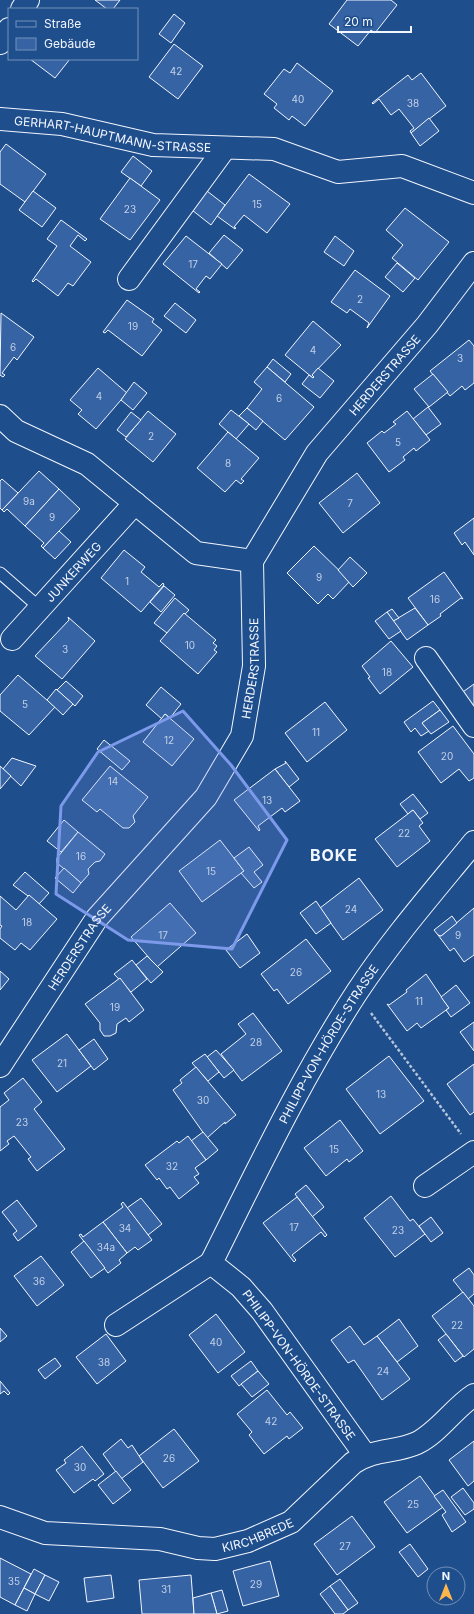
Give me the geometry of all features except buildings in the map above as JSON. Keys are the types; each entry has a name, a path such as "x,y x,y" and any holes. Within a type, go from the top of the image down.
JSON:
{"street":[{"path":"0,43 8,31"},
{"name":"GERHART-HAUPTMANN-STRASSE","path":"0,119 62,124 153,145 274,149 338,172 402,166 474,193"},
{"name":"GERHART-HAUPTMANN-STRASSE","path":"129,279 225,148"},
{"name":"HERDERSTRASSE","path":"0,1066 97,918 206,797 242,736 254,666 252,561 317,453 428,325 474,263"},
{"path":"0,416 16,431 87,464 196,552 252,561"},
{"name":"JUNKERWEG","path":"12,639 135,504"},
{"path":"426,658 474,726"},
{"name":"PHILIPP-VON-HÖRDE-STRASSE","path":"365,1455 262,1311 241,1287 211,1263 285,1114 356,993 387,948 474,842"},
{"path":"425,1186 469,1145"},
{"path":"116,1325 211,1263"},
{"name":"KIRCHBREDE","path":"0,1517 45,1533 160,1538 198,1548 215,1550 248,1541 291,1522 354,1463 365,1455 405,1447 418,1442 433,1432 465,1401 474,1395"}],"lane":[{"path":"0,573 40,608"}],"path":[{"path":"356,993 469,1145"}],"highlighted area":[{"path":"183,711 231,765 287,840 232,949 128,940 56,894 61,806 98,752"}],"district":[{"name":"BOKE","path":"334,855"}]}
